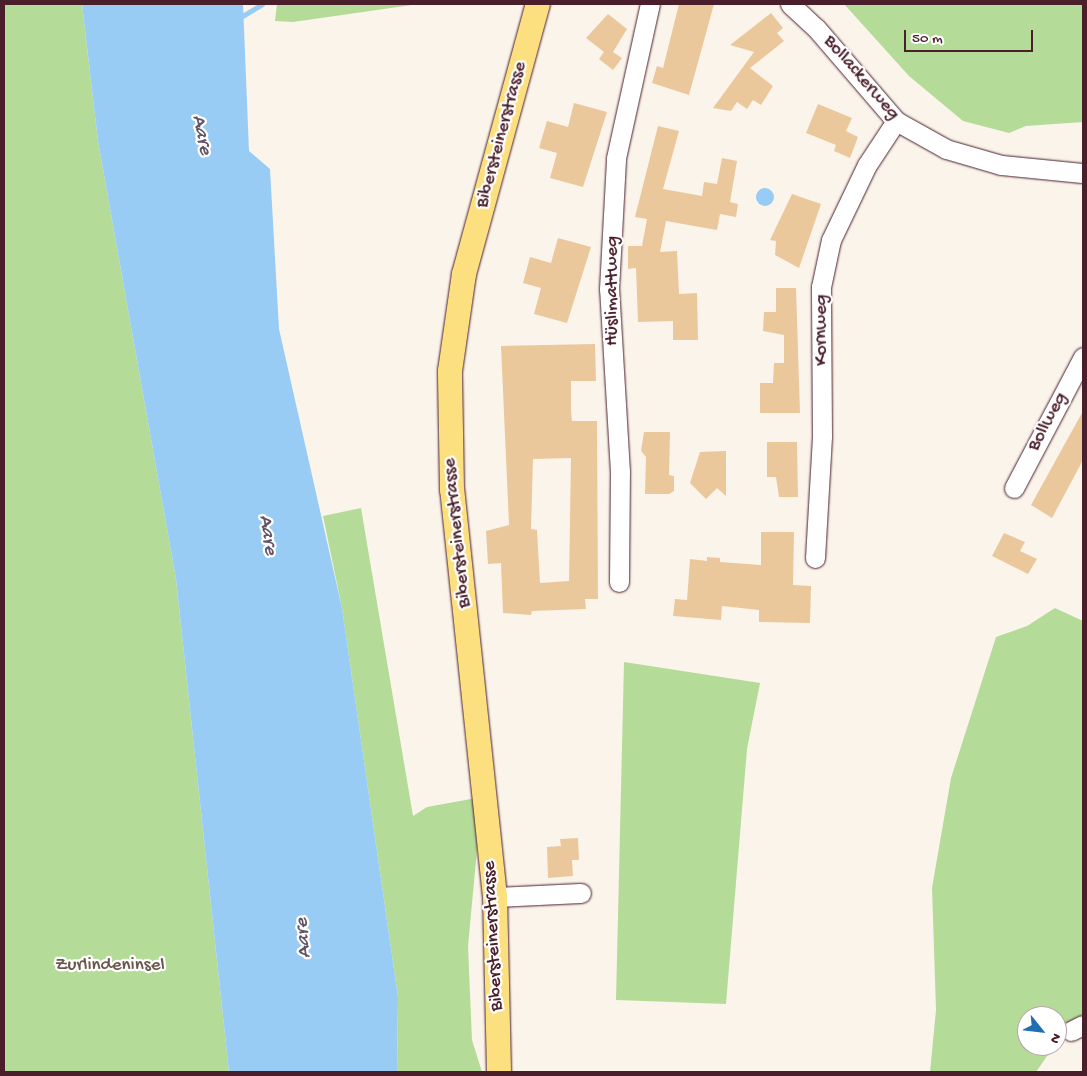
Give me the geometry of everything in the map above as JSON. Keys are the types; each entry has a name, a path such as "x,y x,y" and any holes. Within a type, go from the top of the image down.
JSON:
{"main road":[{"name":"Bibersteinerstrasse","path":"499,1072 495,897 452,490 450,370 464,274 538,4"}],"street":[{"name":"Hüslimattweg","path":"619,582 620,472 609,289 616,158 650,4"},
{"name":"Bollackerweg","path":"790,4 816,28 896,121 946,149 1000,165 1083,173"},
{"name":"Kornweg","path":"815,558 822,436 821,287 831,240 867,165 896,121"},
{"name":"Bollweg","path":"1014,488 1083,357"},
{"path":"495,897 580,893"}],"green space":[{"name":"Zurlindeninsel","path":"4,4 82,4 98,141 176,579 229,1072 4,1072"},
{"path":"277,4 419,4 293,22 275,21"},
{"path":"844,4 1083,4 1083,122 1026,126 1009,133 963,121 909,76"},
{"path":"361,508 413,816 427,807 482,797 468,946 472,1040 482,1072 397,1072 398,997 342,608 323,516"},
{"path":"1055,608 1083,621 1083,1022 1067,1035 1067,1006 1017,1006 1017,1056 1047,1056 1036,1072 930,1072 936,1010 932,888 951,778 996,637 1027,626"},
{"path":"624,662 760,683 747,749 726,1004 616,1000"}],"water":[{"name":"Aare","path":"82,4 243,4 249,151 270,169 279,329 342,608 398,997 397,1072 229,1072 176,579 98,141"},
{"path":"765,188 771,191 774,197 771,203 765,206 759,203 756,197 759,191"}],"building":[{"path":"679,4 714,4 689,95 652,83 657,66 663,68"},
{"path":"771,13 783,28 777,33 784,41 750,68 773,86 761,105 753,100 747,109 737,102 731,111 713,108 754,52 730,45"},
{"path":"608,14 627,29 613,52 622,58 613,70 599,59 604,52 586,38"},
{"path":"574,103 607,112 583,187 550,178 557,153 539,148 547,121 568,127"},
{"path":"818,104 852,118 846,131 858,137 850,158 834,151 836,145 806,133"},
{"path":"658,126 679,131 663,189 702,196 704,182 717,184 722,158 737,161 730,202 738,204 736,217 720,214 717,230 666,221 660,252 677,251 679,294 697,293 698,340 673,340 673,321 638,322 636,268 628,269 628,246 642,246 647,219 635,217"},
{"path":"792,194 821,204 799,268 775,255 776,241 770,240"},
{"path":"558,238 591,247 567,323 534,314 541,288 523,283 530,257 551,263"},
{"path":"776,288 796,288 800,413 760,413 760,383 773,383 774,363 784,363 784,335 763,331 764,312 776,312"},
{"path":"595,344 596,381 571,381 572,421 597,421 598,599 585,599 586,609 532,611 531,615 503,613 501,563 488,564 486,531 509,525 501,346","holes":["571,458 569,581 540,583 537,530 531,529 533,459"]},
{"path":"1083,411 1083,460 1052,518 1031,505"},
{"path":"644,432 670,432 669,475 674,476 674,491 669,494 645,494 646,457 641,451"},
{"path":"767,442 797,442 798,497 779,497 776,477 767,477"},
{"path":"726,451 726,496 717,488 706,499 690,483 700,452"},
{"path":"761,532 794,532 793,585 811,586 810,623 759,622 759,610 722,606 721,620 673,616 675,599 687,600 690,559 707,561 707,557 720,558 720,562 761,565"},
{"path":"1004,533 1025,542 1020,551 1037,559 1028,574 992,556"},
{"path":"578,838 579,860 572,860 573,876 548,878 547,847 561,846 560,839"}],"waterway":[{"path":"239,18 262,4"}]}
